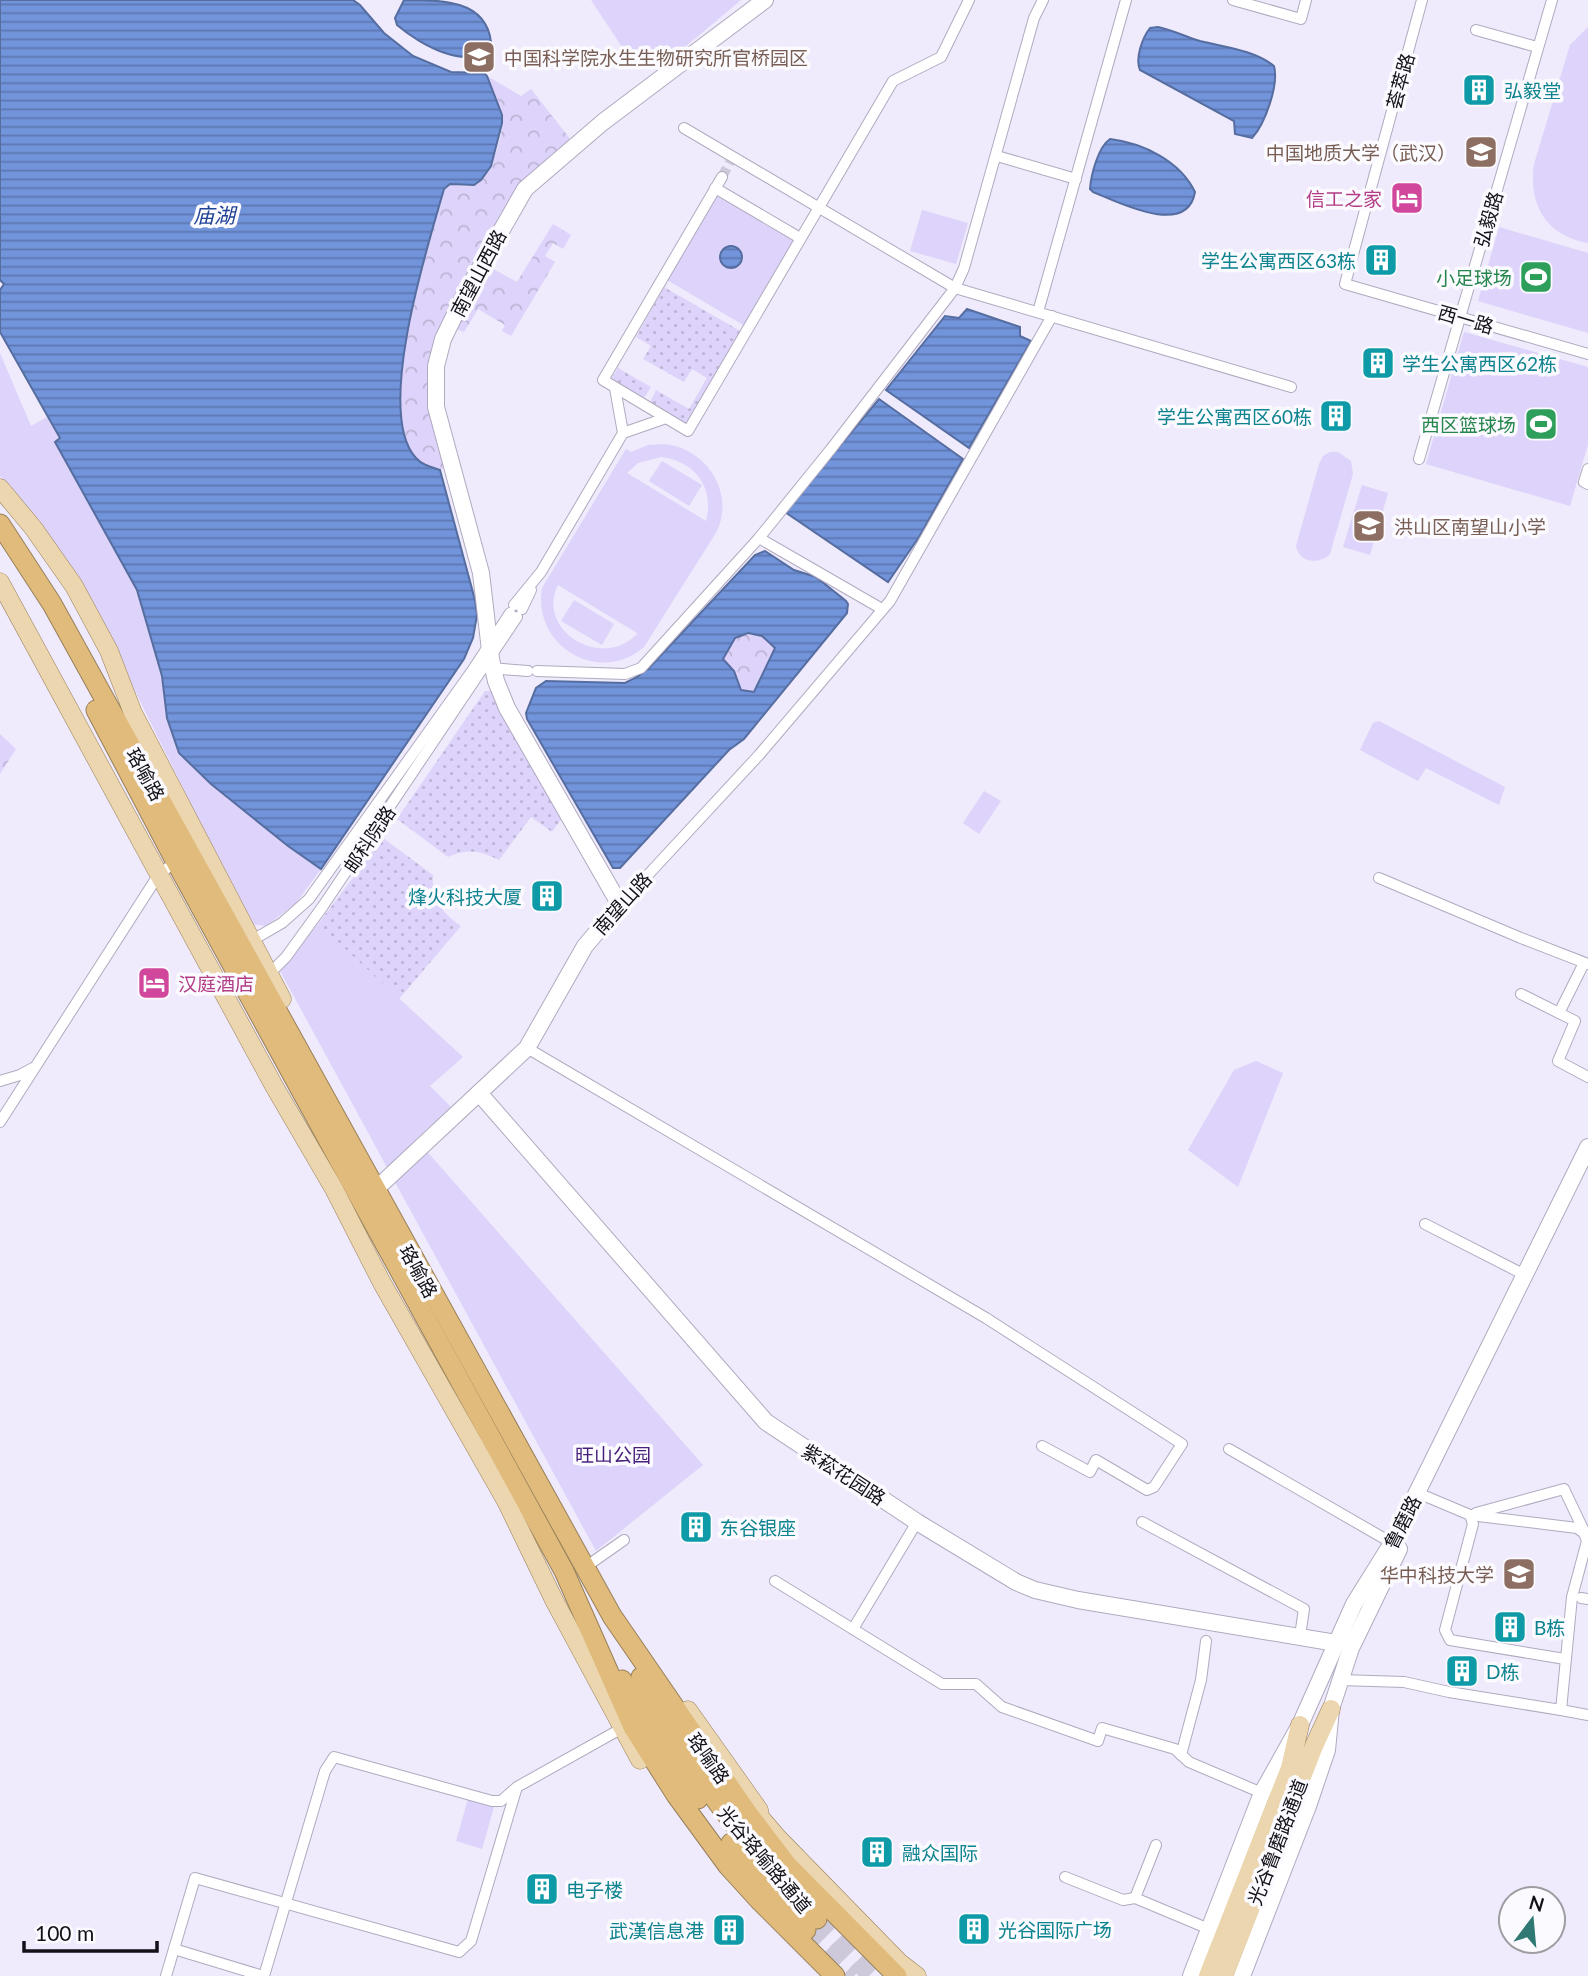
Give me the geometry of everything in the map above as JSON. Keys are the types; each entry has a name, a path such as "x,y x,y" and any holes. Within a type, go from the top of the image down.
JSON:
{"highway":[{"name":"珞喻路","path":"0,524 52,604 258,982 564,1571 594,1635 627,1726 728,1866 829,1970"},
{"name":"珞喻路","path":"0,546 45,612 176,862 239,947"},
{"name":"珞喻路","path":"258,982 379,1187 588,1565 612,1616 746,1811 787,1865 897,1976"},
{"name":"光谷珞喻路通道","path":"594,1635 670,1760 708,1813 774,1895 811,1925 686,1758 654,1705 612,1616"}],"main road":[{"path":"0,488 46,544 74,586 109,651 133,713 239,947"},
{"path":"0,582 274,1086 334,1189 382,1283 506,1501 555,1602 627,1726 640,1760"},
{"path":"588,1565 759,1810 760,1817 890,1953 917,1976"},
{"name":"光谷鲁磨路通道","path":"1224,1976 1331,1709"},
{"name":"光谷鲁磨路通道","path":"1208,1976 1290,1768 1300,1725"}],"street":[{"name":"南望山西路","path":"620,905 507,708 487,661 481,573 436,407 436,366 443,339 456,311 512,208 531,182 603,122 765,0"},
{"path":"722,177 603,380 688,431 892,81 941,57 969,0"},
{"path":"487,661 532,671 625,674 636,671 759,538 955,288 964,268 997,156 1034,18 1043,0"},
{"path":"1038,312 1126,0"},
{"path":"1233,0 1301,19 1306,0"},
{"path":"1409,0 1421,2"},
{"name":"弘毅路","path":"1419,459 1552,0"},
{"name":"荟萃路","path":"1345,284 1421,2"},
{"path":"1476,30 1537,47"},
{"path":"684,128 732,160 955,288 1291,387"},
{"path":"997,156 1076,179"},
{"path":"715,188 800,238"},
{"name":"西一路","path":"1345,284 1588,354"},
{"name":"南望山路","path":"379,1187 527,1048 585,946 759,755 879,612 896,589 1052,316"},
{"path":"615,388 623,433"},
{"path":"208,963 282,923 309,899 487,661 623,433 666,418"},
{"path":"1588,469 1584,482 1588,484"},
{"path":"759,538 879,612"},
{"name":"邮科院路","path":"228,1001 258,982 286,957 487,661"},
{"path":"0,1122 159,874 176,862"},
{"path":"1379,878 1586,963 1559,1013"},
{"path":"1521,994 1575,1021 1558,1060 1588,1077"},
{"path":"527,1048 986,1318 1182,1444 1154,1487 1147,1490 1096,1460 1090,1472 1042,1446"},
{"path":"0,1081 20,1076 36,1067"},
{"name":"紫菘花园路","path":"479,1093 766,1422 917,1522 1016,1582 1035,1590 1078,1600 1336,1643"},
{"name":"鲁磨路","path":"1191,1976 1262,1793 1300,1725 1354,1604 1392,1544 1588,1147"},
{"name":"鲁磨路","path":"1242,1976 1324,1762 1331,1709 1351,1648 1588,1164"},
{"path":"1425,1224 1525,1275"},
{"path":"1228,1449 1392,1544"},
{"path":"1469,1514 1564,1489 1588,1539"},
{"path":"1425,1496 1469,1514 1577,1528 1584,1533 1587,1541 1572,1597 1561,1710"},
{"path":"1469,1514 1473,1524 1445,1629 1450,1640 1566,1659"},
{"path":"853,1629 917,1522"},
{"path":"1142,1522 1304,1609 1300,1636"},
{"path":"588,1565 624,1540"},
{"path":"775,1581 942,1684 976,1684 1002,1707 1098,1741 1102,1728 1175,1749 1189,1762 1262,1793"},
{"path":"1181,1755 1201,1680 1206,1641"},
{"path":"1340,1680 1404,1682 1588,1715"},
{"path":"174,1949 263,1976 326,1771 334,1758 492,1801 501,1801 517,1787 627,1726"},
{"path":"166,1976 195,1878 459,1952 471,1941 517,1787"},
{"path":"1135,1898 1156,1845"},
{"path":"1065,1877 1123,1900 1135,1898 1209,1929"}],"green space":[{"path":"591,0 741,0 661,67 644,45 628,56"},
{"path":"1588,27 1588,243 1561,233 1543,216 1537,205 1533,179 1534,164 1570,45"},
{"path":"487,76 521,96 531,89 571,140 526,178 501,213 442,329 429,369 428,393 448,466 440,470 418,460 404,436 400,405 402,368 417,287 444,189 450,184 477,184 492,164 499,143 502,118"},
{"path":"716,196 795,241 745,326 667,280"},
{"path":"922,210 968,223 956,264 910,251"},
{"path":"553,224 571,235 563,249 553,243 545,256 555,262 511,336 502,331 505,325 478,309 464,332 457,329 488,266 517,282"},
{"name":"小足球场","path":"1499,227 1588,253 1588,333 1478,301"},
{"path":"664,287 742,332 687,426 649,404 656,390 689,409 707,378 692,369 684,382 643,359 651,346 636,337"},
{"path":"1464,332 1588,367 1588,444 1570,506 1426,464"},
{"path":"0,353 31,426 47,417 61,438 56,441 137,590 162,676 167,718 179,753 212,784 288,846 321,869 296,903 266,926 250,924 106,632 10,486 0,476"},
{"path":"618,368 651,387 643,400 610,381"},
{"path":"648,445 679,447 704,463 719,487 722,516 717,531 644,647 626,658 608,662 589,661 572,654 558,642 547,627 542,609 542,588 626,449 631,452","holes":["661,457 684,464 700,478 708,498 706,521 627,473 638,463","558,585 637,633 637,634 623,644 607,648 591,647 576,640 564,630 556,617 553,602"]},
{"path":"1338,452 1351,461 1353,474 1330,554 1315,561 1301,556 1296,546 1319,464 1323,456"},
{"path":"662,461 702,485 689,506 649,481"},
{"path":"1362,485 1388,493 1370,555 1343,547"},
{"path":"574,600 614,624 602,645 561,621"},
{"path":"745,634 762,636 775,648 754,692 741,690 732,668 723,659 735,638"},
{"path":"485,691 494,691 563,817 552,832 531,817 499,860 474,852 461,852 448,857 397,819"},
{"path":"1379,721 1505,787 1499,805 1426,768 1418,781 1360,750 1373,723"},
{"path":"0,734 16,749 0,774"},
{"path":"984,791 1001,801 979,834 963,823"},
{"path":"383,838 433,875 434,891 439,905 461,926 399,999 318,924"},
{"name":"旺山公园","path":"318,924 463,1057 430,1086 451,1107 416,1139 703,1465 596,1551 280,971"},
{"path":"1256,1061 1283,1073 1238,1187 1188,1150 1234,1070"},
{"path":"468,1799 494,1807 482,1849 456,1841"}],"water":[{"name":"庙湖","path":"0,0 353,0 384,33 413,56 451,72 484,73 502,115 491,166 481,180 474,185 450,184 444,189 417,287 402,368 400,405 404,436 418,460 440,470 475,600 477,615 473,638 464,659 321,869 211,784 179,753 167,718 162,676 137,590 55,442 60,438 0,332 0,290 4,284 0,280"},
{"path":"404,0 447,2 472,10 487,28 491,42 483,52 472,56 445,53 431,47 397,25 395,18"},
{"path":"1158,27 1248,53 1274,66 1270,104 1262,124 1252,138 1235,134 1234,121 1140,70 1138,60 1142,43 1150,28"},
{"path":"1110,139 1147,149 1180,171 1195,192 1189,206 1179,213 1150,213 1093,192 1090,189 1096,162 1102,148"},
{"path":"731,246 741,253 742,257 735,267 731,268 721,261 720,257 727,247"},
{"path":"967,309 1020,327 1020,336 1031,341 969,448 886,390 945,316 959,318"},
{"path":"879,399 963,459 919,537 888,582 785,512"},
{"path":"765,551 794,570 816,577 846,601 847,613 744,739 729,750 620,868 613,868 527,719 526,713 536,688 546,681 625,683 637,677 649,668 755,555","holes":["748,633 762,636 775,648 754,692 741,690 734,671 723,659 735,638"]}],"tunnel":[{"path":"722,177 730,162"},
{"path":"817,1919 872,1976"},
{"path":"806,1930 854,1976"}],"place":[{"name":"中国科学院水生生物研究所官桥园区","path":"479,57"},
{"name":"弘毅堂","path":"1479,90"},
{"name":"中国地质大学（武汉）","path":"1481,152"},
{"name":"信工之家","path":"1407,198"},
{"name":"学生公寓西区63栋","path":"1381,260"},
{"name":"小足球场","path":"1536,277"},
{"name":"学生公寓西区62栋","path":"1378,363"},
{"name":"学生公寓西区60栋","path":"1336,416"},
{"name":"西区篮球场","path":"1541,424"},
{"name":"洪山区南望山小学","path":"1369,526"},
{"name":"烽火科技大厦","path":"547,896"},
{"name":"汉庭酒店","path":"154,983"},
{"name":"东谷银座","path":"696,1527"},
{"name":"华中科技大学","path":"1519,1574"},
{"name":"B栋","path":"1510,1627"},
{"name":"D栋","path":"1462,1671"},
{"name":"融众国际","path":"877,1852"},
{"name":"电子楼","path":"542,1889"},
{"name":"光谷国际广场","path":"974,1929"},
{"name":"武漢信息港","path":"729,1930"}]}
